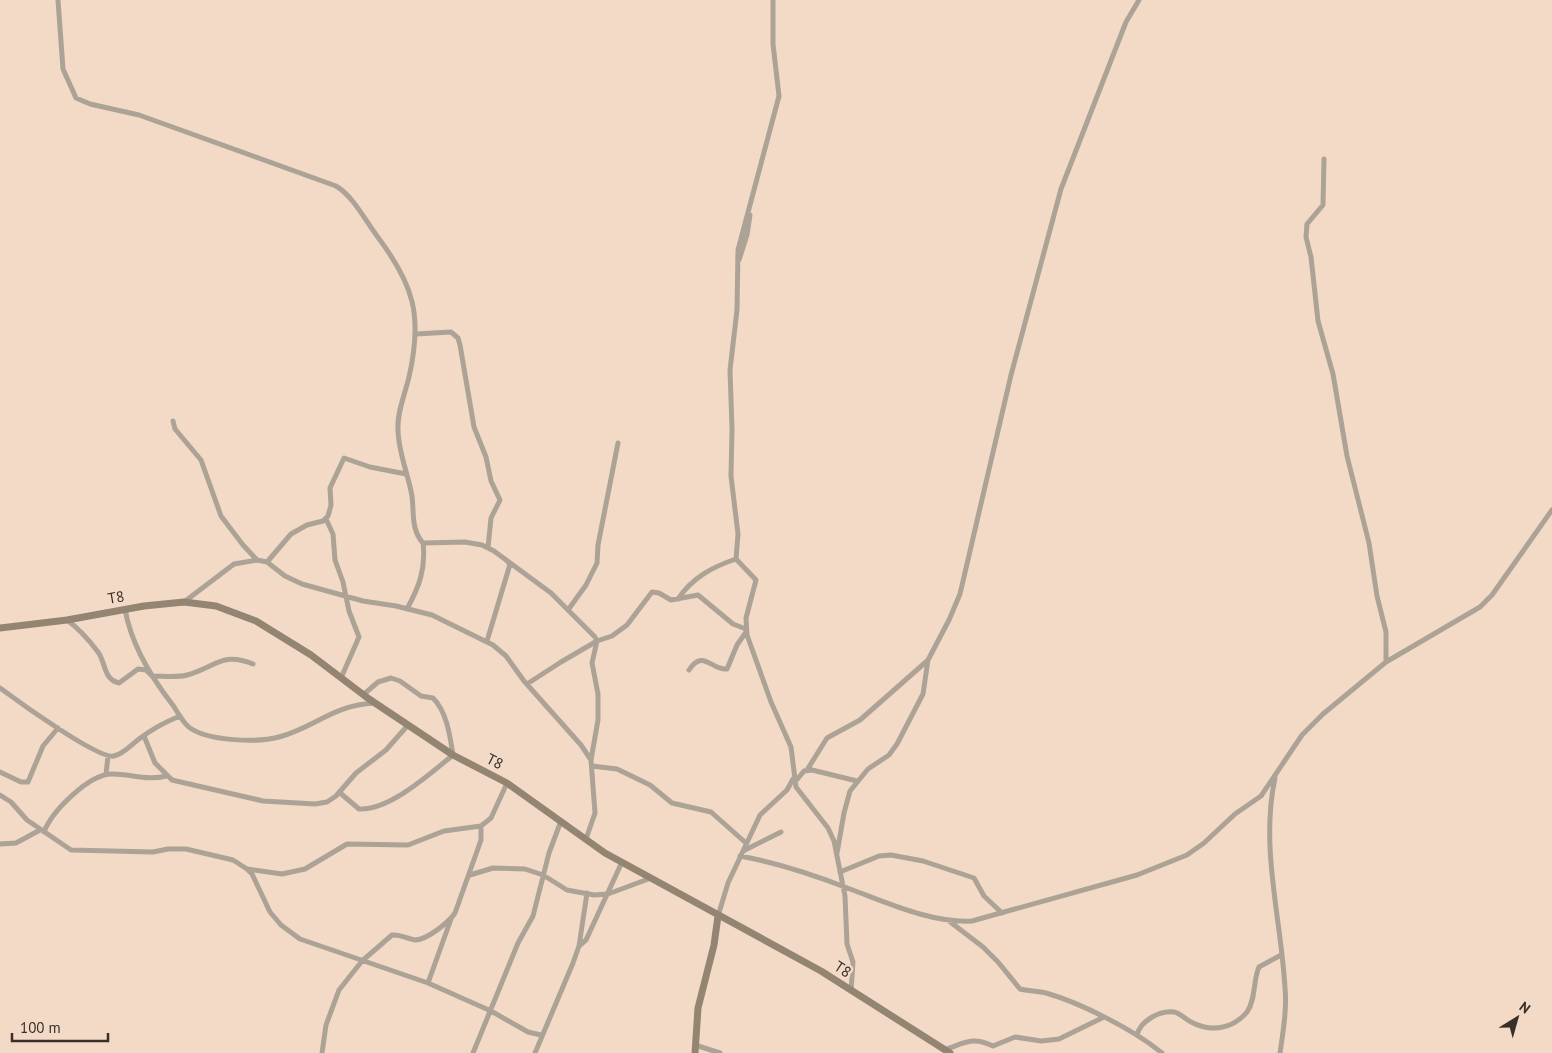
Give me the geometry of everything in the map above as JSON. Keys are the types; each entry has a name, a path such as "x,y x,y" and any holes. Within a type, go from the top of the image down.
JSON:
{"street":[{"path":"58,0 63,68 76,98 90,104 139,115 327,181 342,189 392,256 406,280 414,305 416,334 410,375 398,427 406,474 412,494 414,527 423,543 423,572 417,592 407,609"},
{"path":"736,559 738,534 731,476 730,370 737,310 737,263 741,233 749,212 780,96 773,44 773,0"},
{"path":"695,1053 700,1001 714,945 723,895 760,815 805,771 827,738 860,720 928,660 950,620 962,584 1011,375 1061,189 1126,22 1139,0"},
{"path":"1324,159 1323,205 1307,224 1306,237 1311,257 1317,314 1333,374 1347,456 1369,543 1377,596 1386,632 1386,662"},
{"path":"416,334 452,332 458,338 469,384 474,427 486,457 491,481 500,500 491,518 488,548"},
{"path":"173,421 175,429 201,460 221,516 242,545 257,560"},
{"path":"568,610 597,563 598,545 618,443"},
{"path":"341,678 360,637 344,596 343,582 334,560 333,534 326,519 331,505 330,488 344,458 370,467 406,474"},
{"path":"741,854 783,865 948,921 972,921 1137,876 1187,854 1204,843 1235,814 1261,796 1308,727 1386,662 1480,607 1492,595 1552,510"},
{"path":"267,562 291,534 308,525 326,519"},
{"path":"423,543 465,542 488,548 546,589 597,641"},
{"path":"678,599 693,582 708,571 736,559"},
{"path":"736,559 754,576 757,584 748,611 746,630 771,702 791,747 794,780 797,790 830,832 846,906 847,940 854,962 851,991"},
{"path":"184,602 234,564 257,560 267,562 294,581 344,596 407,609 442,619 487,641 506,656 527,684 581,745 592,763 617,770 650,785 672,803 711,812 746,843"},
{"path":"487,641 510,564 506,560"},
{"path":"527,684 597,641 612,636 630,622 652,592 659,593 671,600 698,595 733,624 746,630"},
{"name":"T8","path":"0,628 184,602 216,606 256,621 300,648 363,695 453,755 507,783 622,862 820,971 947,1052"},
{"path":"125,609 131,631 156,685 190,728 206,736 263,740 298,731 339,709 375,703"},
{"path":"67,620 98,652 107,676 112,682 123,682 138,669 146,670 152,676 189,674 227,659 236,658 253,664"},
{"path":"689,670 696,662 700,661 727,669 746,630"},
{"path":"586,839 595,813 592,763 598,720 598,694 592,663 597,641"},
{"path":"836,856 848,797 856,781 872,765 889,755 896,747 923,694 928,660"},
{"path":"338,792 359,809 370,809 420,782 453,755 450,734 442,712 433,698 418,695 400,681 391,678 378,682 363,695"},
{"path":"0,688 58,728 99,753 108,756 120,754 144,736 180,716"},
{"path":"0,844 16,843 42,831 52,815 61,806 97,777 106,774 153,779 166,776 210,790 290,804 322,804 338,792 356,773 386,750 408,725"},
{"path":"0,772 21,782 28,782 43,746 58,728"},
{"path":"144,736 155,763 166,776"},
{"path":"106,774 108,756"},
{"path":"793,762 805,771 856,781"},
{"path":"1276,772 1271,802 1270,833 1286,997 1280,1053"},
{"path":"247,869 273,874 295,872 347,844 408,845 444,831 481,826 491,818 507,783"},
{"path":"0,796 6,798 42,831 65,848 78,852 153,852 168,849 186,849 233,860 252,874 270,912 288,932 314,945 428,983 491,1011 528,1032 542,1035"},
{"path":"473,1053 518,943 533,916 552,843 561,821"},
{"path":"428,983 451,919 460,904 470,875 481,840 481,826"},
{"path":"741,854 781,832"},
{"path":"840,872 886,855 923,861 974,878 984,896 1002,913"},
{"path":"579,946 586,940 622,862"},
{"path":"470,875 484,870 504,868 535,871 567,890 608,894 651,878"},
{"path":"535,1053 570,974 579,946 587,893"},
{"path":"322,1053 323,1036 339,990 362,961 392,935 418,940 451,919"},
{"path":"948,921 998,962 1020,989 1053,995 1138,1035 1162,1053"},
{"path":"1138,1035 1142,1025 1147,1020 1166,1012 1173,1012 1196,1024 1210,1028 1219,1029 1228,1025 1248,1010 1259,967 1281,955"},
{"path":"947,1052 971,1040 997,1046 1004,1040 1016,1037 1041,1041 1059,1039 1102,1018"},
{"path":"695,1045 720,1053"}]}
